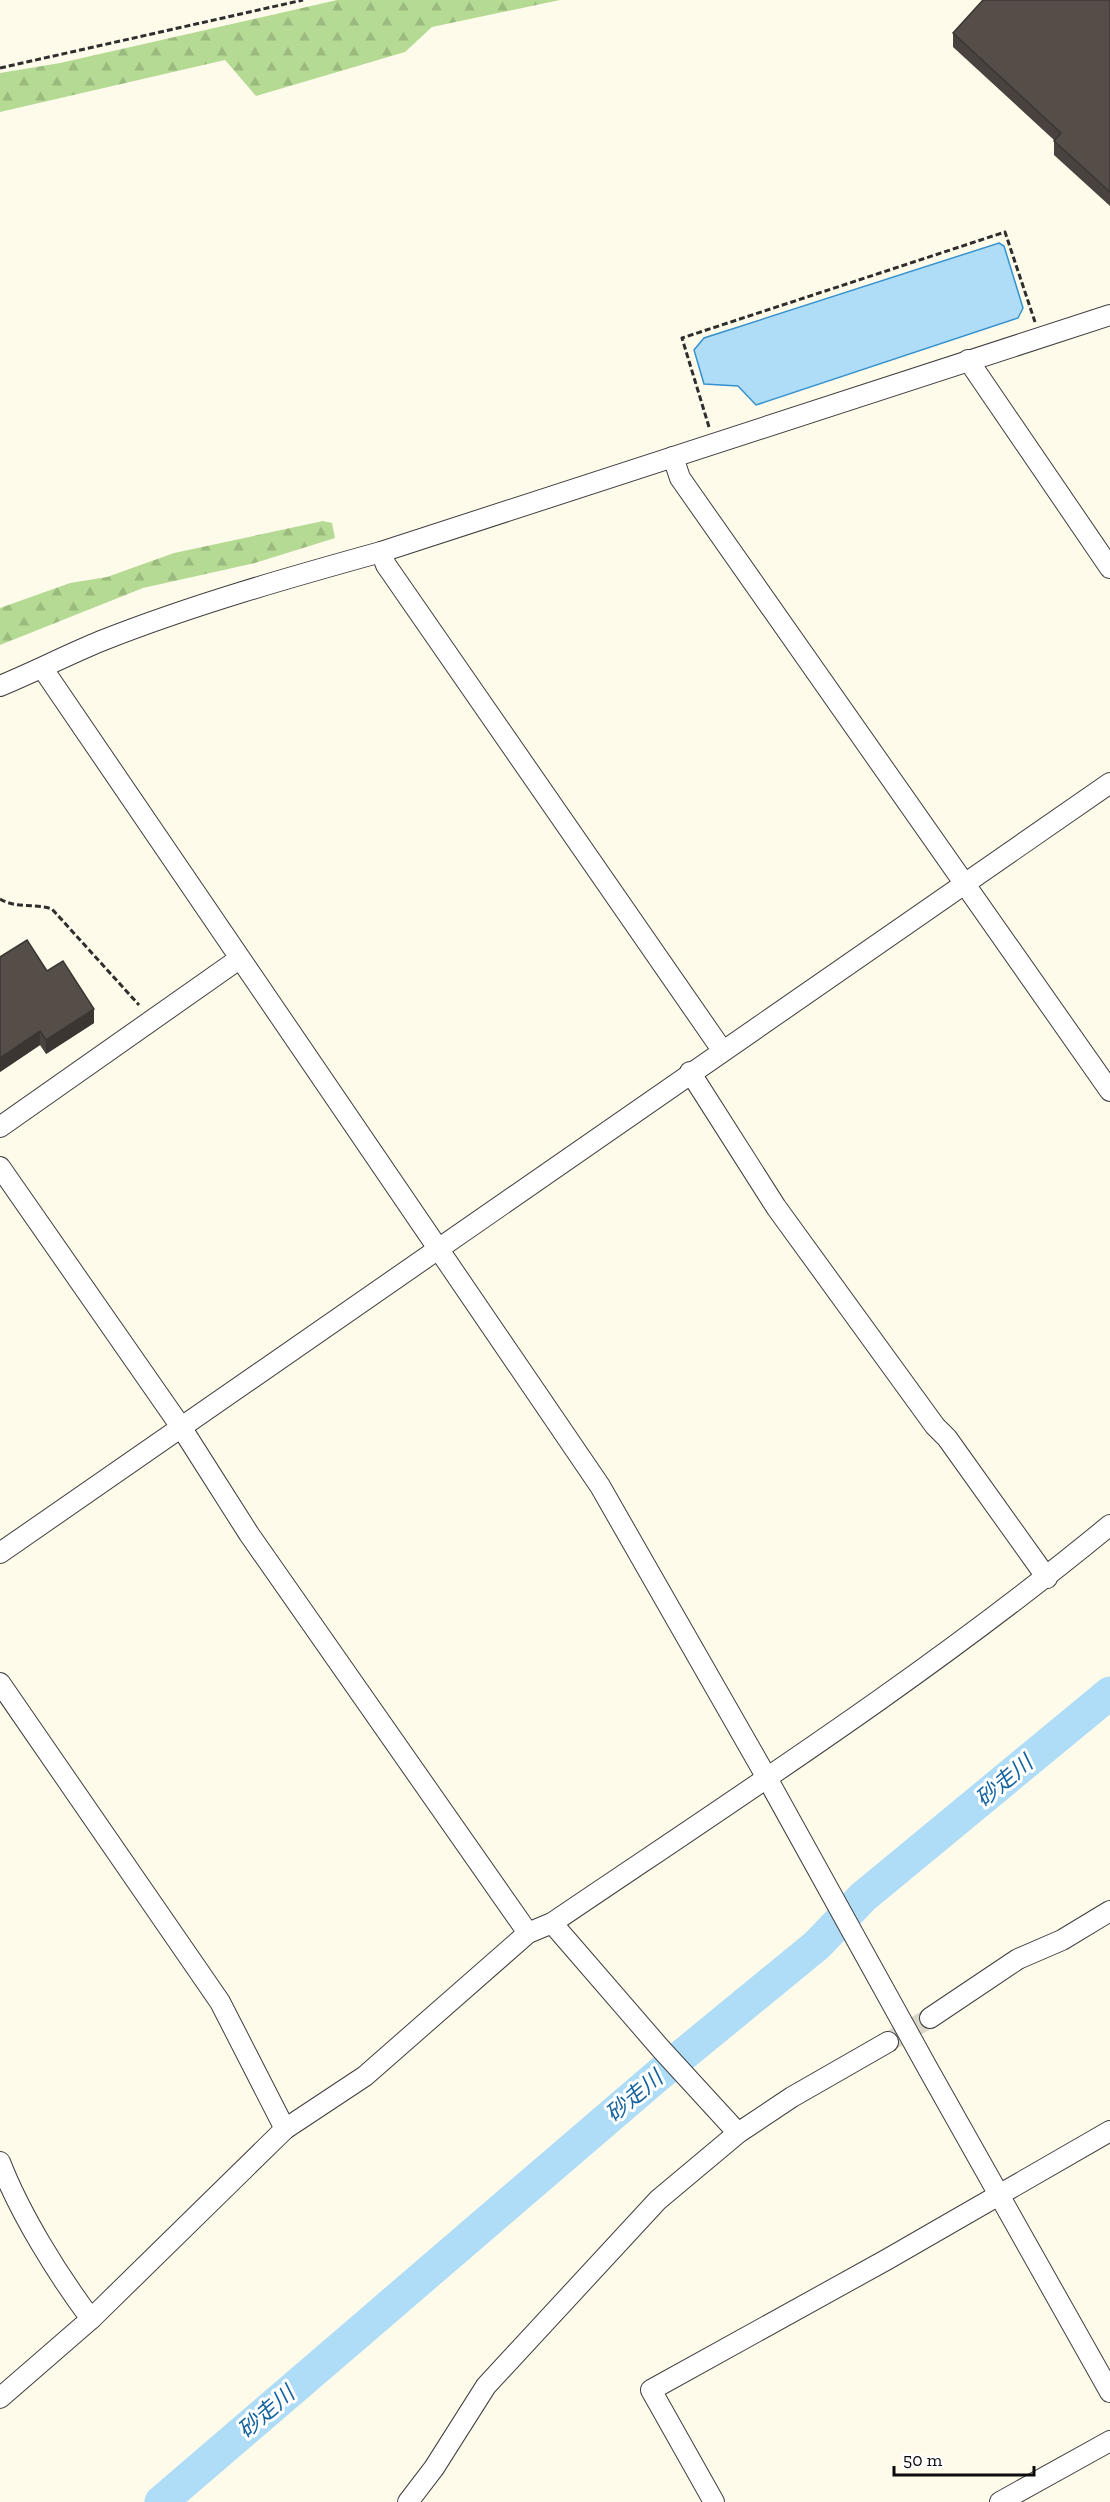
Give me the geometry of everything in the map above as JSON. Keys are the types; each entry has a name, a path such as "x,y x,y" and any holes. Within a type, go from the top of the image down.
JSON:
{"street":[{"path":"0,686 100,642 191,609 286,578 381,552 1110,315"},
{"path":"968,360 1110,568"},
{"path":"673,457 680,478 1110,1091"},
{"path":"381,552 386,565 722,1050"},
{"path":"43,669 600,1486 767,1778 1110,2392"},
{"path":"0,1553 690,1072 966,885 1110,783"},
{"path":"0,1127 239,959"},
{"path":"690,1072 776,1207 935,1426 961,1457 1047,1578"},
{"path":"0,1167 180,1427 249,1534 528,1934"},
{"path":"0,2398 92,2319 285,2130 365,2076 528,1934 552,1923 939,1659 1047,1578 1110,1525"},
{"path":"0,1683 220,2002 285,2130"},
{"path":"930,2018 1018,1959 1062,1940 1110,1911"},
{"path":"552,1923 660,2049 738,2133"},
{"path":"408,2502 434,2468 486,2386 658,2200 738,2133 792,2097 888,2042"},
{"path":"714,2502 651,2390 886,2260 1110,2131"},
{"path":"0,2162 34,2231 69,2289 92,2319"},
{"path":"1000,2502 1110,2441"}],"path":[{"path":"0,68 303,0"},
{"path":"714,443 682,338 1005,232 1040,338"},
{"path":"0,899 18,906 42,906 52,909 153,1021"}],"green space":[{"path":"337,0 560,0 432,27 405,52 256,96 225,60 0,112 0,73 60,63"},
{"path":"323,521 332,523 335,538 255,563 143,588 0,645 0,608 70,583 107,577 174,553"}],"water":[{"path":"999,243 1004,246 1023,308 1018,318 756,405 738,386 704,384 694,350 704,338"}],"building":[{"path":"983,0 1110,0 1110,192 1054,141 1061,133 953,33"},
{"path":"27,940 47,971 63,961 94,1009 46,1040 40,1031 0,1058 0,957"}],"waterway":[{"name":"砂走川","path":"161,2502 656,2077 817,1945 863,1897 1110,1693"}],"tunnel":[{"path":"888,2042 930,2018"}]}
